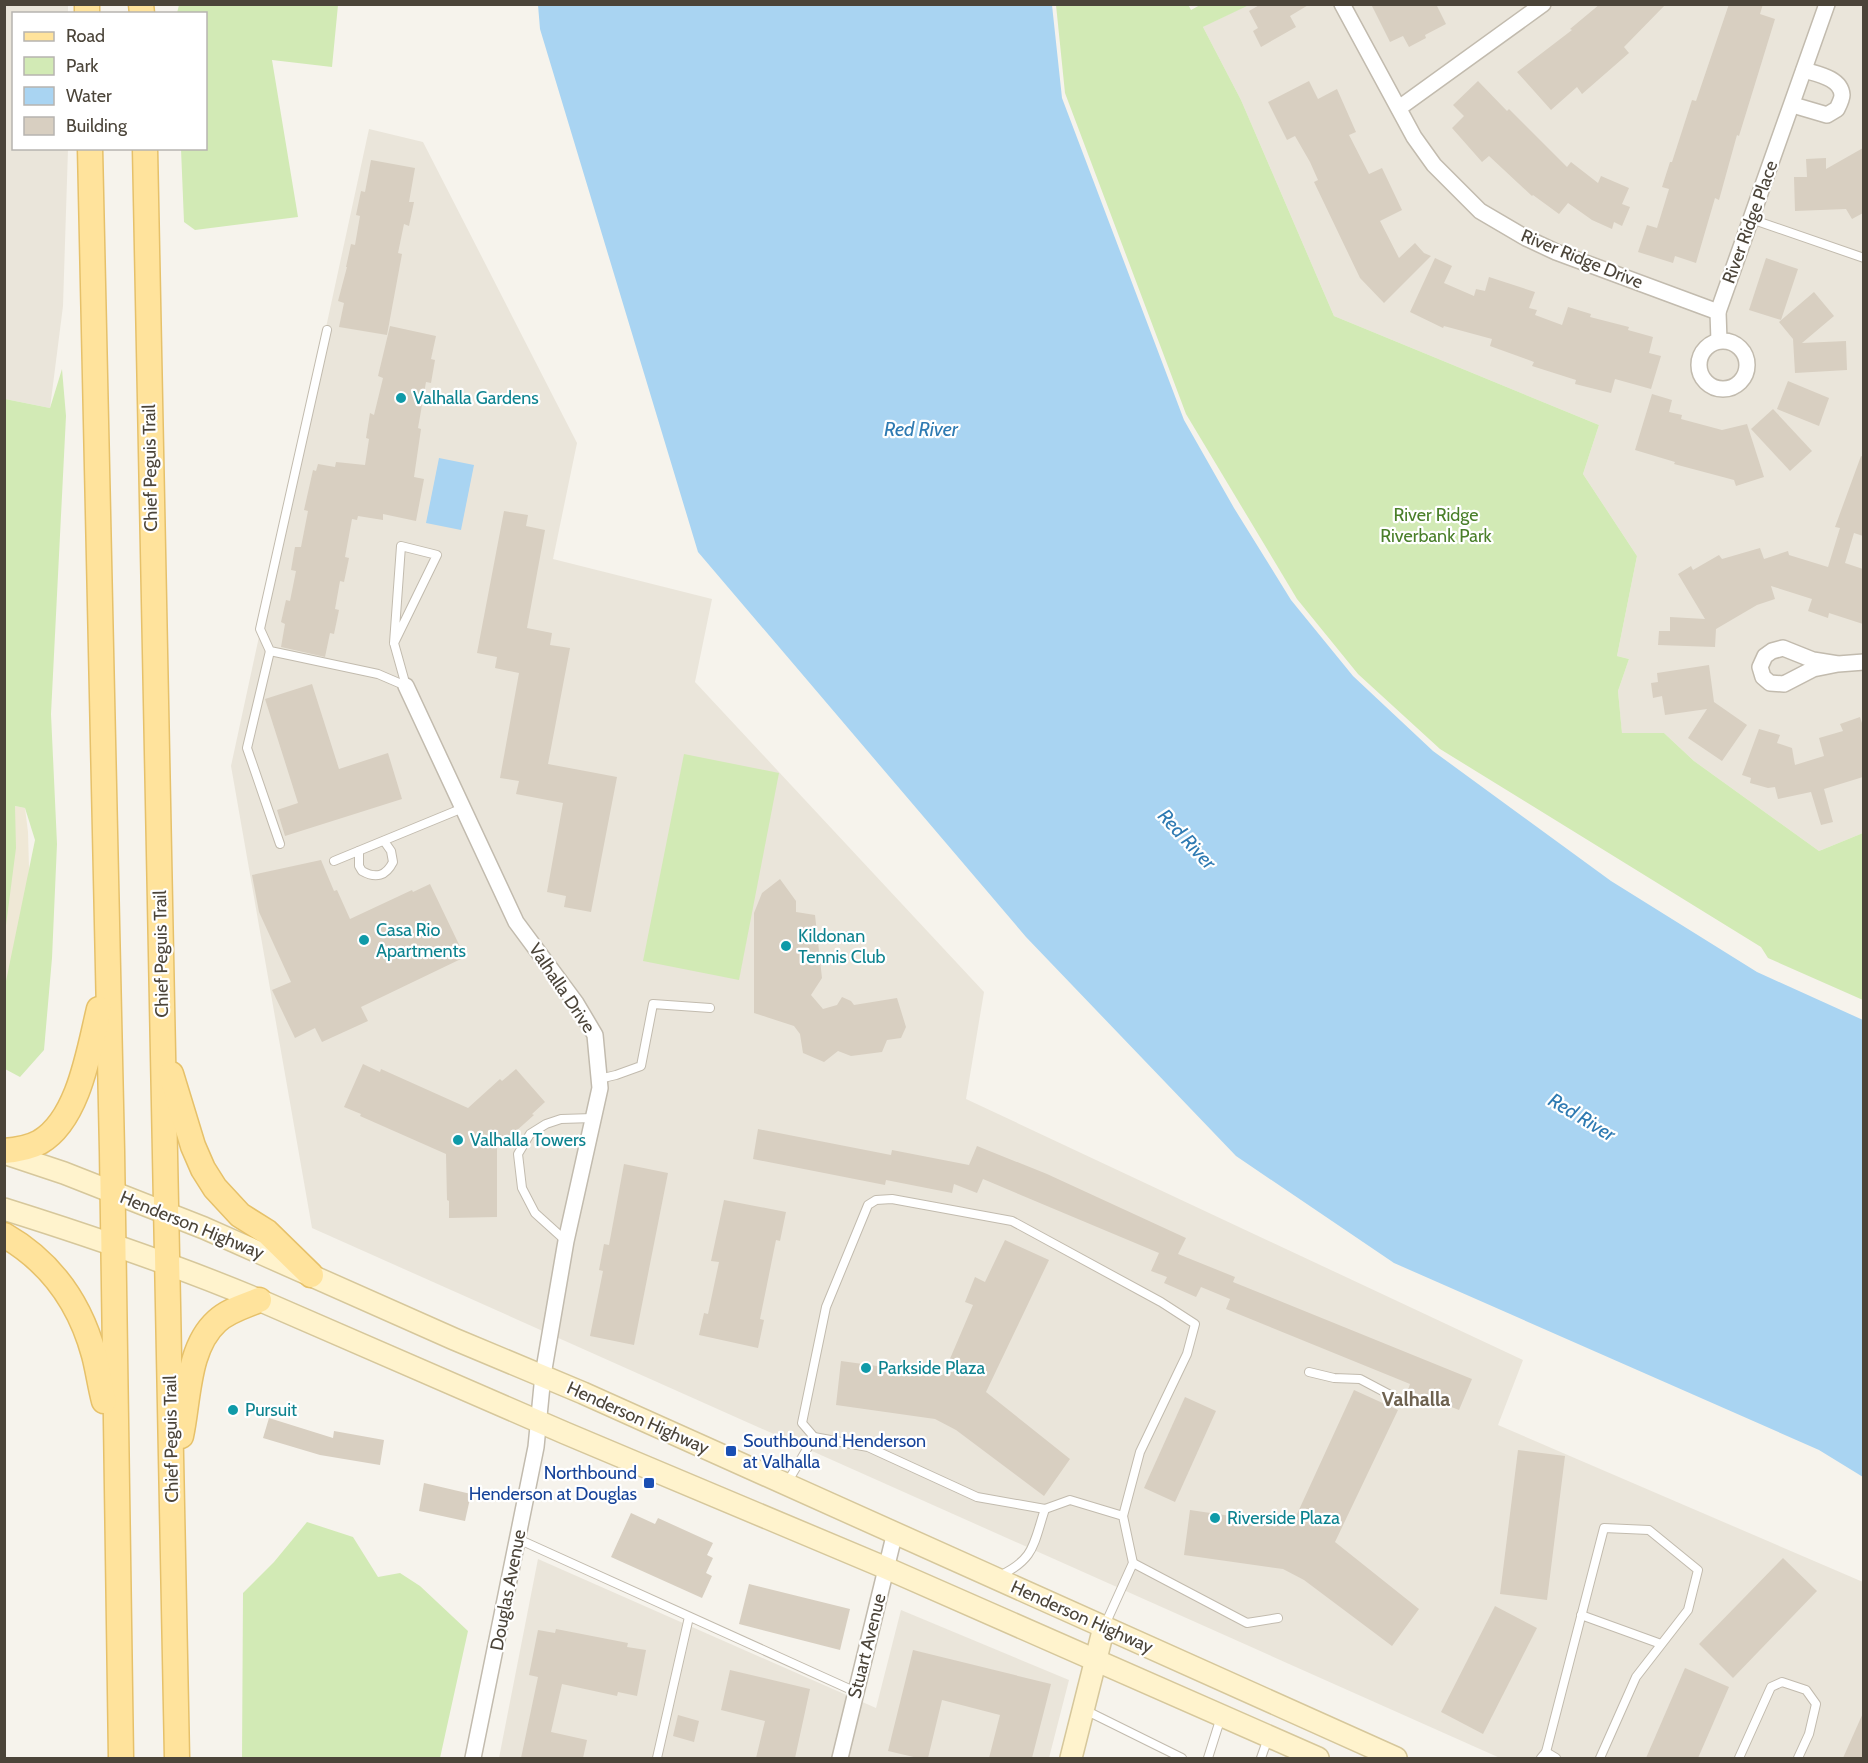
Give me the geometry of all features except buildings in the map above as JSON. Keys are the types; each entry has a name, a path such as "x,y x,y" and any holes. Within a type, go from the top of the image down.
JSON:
{"main road":[{"path":"90,150 112,1191 121,1758"},
{"name":"Chief Peguis Trail","path":"145,150 177,1758"},
{"path":"4,1152 29,1147 40,1142 62,1121 81,1081 106,978"},
{"path":"163,1049 193,1146 209,1180 240,1215 267,1232 311,1275"},
{"name":"Henderson Highway","path":"4,1152 166,1212 454,1339 543,1375 1396,1758"},
{"name":"Henderson Highway","path":"4,1209 167,1264 259,1300 565,1433 886,1568 1318,1758"},
{"path":"4,1234 49,1269 79,1314 94,1357 115,1441"},
{"path":"172,1479 191,1380 203,1340 209,1329 222,1317 259,1300"},
{"path":"1071,1758 1104,1627"}],"street":[{"name":"River Ridge Drive","path":"1342,4 1414,137 1434,165 1480,211 1526,238 1556,252 1718,312"},
{"path":"1399,108 1543,4"},
{"name":"River Ridge Place","path":"1719,341 1718,312 1827,4"},
{"path":"1792,105 1827,115 1838,109 1842,95 1838,85 1804,70"},
{"path":"1838,664 1863,662"},
{"name":"Valhalla Drive","path":"406,686 516,922 576,1003 595,1035 600,1088 566,1241 543,1375 539,1420"},
{"name":"Douglas Avenue","path":"473,1758 536,1447 539,1420"},
{"name":"Stuart Avenue","path":"840,1758 895,1533"}],"lane":[{"path":"1751,219 1863,258"},
{"path":"280,844 247,748 270,651 260,629 327,330"},
{"path":"394,644 437,555 401,546 394,644 406,686"},
{"path":"270,651 378,674 406,686"},
{"path":"334,861 462,808"},
{"path":"359,851 359,866 362,871 375,876 384,874 393,862 392,851 384,841"},
{"path":"599,1079 640,1066 653,1004 710,1008"},
{"path":"566,1241 535,1213 522,1188 518,1154 530,1134 546,1124 561,1119 595,1118"},
{"path":"1104,1627 1133,1563 1123,1516 1140,1452 1187,1354 1196,1324 1161,1302 1012,1221 892,1199 876,1200 868,1205 826,1307 802,1423 814,1437 868,1447 977,1497 1045,1509 1070,1500 1123,1516"},
{"path":"1309,1372 1334,1378 1360,1379 1394,1397"},
{"path":"786,1484 814,1437"},
{"path":"995,1578 1015,1568 1026,1559 1033,1547 1045,1509"},
{"path":"1556,1758 1544,1755 1604,1528 1649,1530 1698,1570 1688,1610 1636,1677 1600,1758"},
{"path":"518,1539 856,1692"},
{"path":"1133,1563 1247,1623 1278,1618"},
{"path":"1581,1615 1661,1644"},
{"path":"657,1758 689,1617"},
{"path":"1739,1758 1771,1687 1782,1682 1806,1690 1816,1704 1809,1734 1798,1758"},
{"path":"1083,1710 1182,1758"},
{"path":"1208,1758 1222,1716"},
{"path":"1261,1758 1269,1736"}],"shaded area":[{"path":"1249,4 1863,5 1863,833 1819,851 1694,761 1664,733 1622,734 1618,691 1629,659 1617,656 1637,556 1583,474 1599,425 1334,316 1241,100 1203,27"},
{"path":"4,5 68,5 68,12 12,12 12,150 68,150 63,306 50,408 5,399"},
{"path":"369,129 423,142 577,443 553,559 712,599 695,682 984,992 966,1099 1523,1360 1498,1425 1863,1582 1863,1758 1500,1758 312,1228 231,766"},
{"path":"5,804 25,808 29,868 23,949 5,1078"},
{"path":"538,1559 876,1708 901,1610 1069,1680 1049,1758 499,1758"}],"green space":[{"name":"River Ridge Riverbank Park","path":"1188,4 1191,10 1200,5 1249,5 1203,27 1241,100 1334,316 1599,425 1583,474 1637,556 1617,656 1629,659 1618,691 1622,733 1664,733 1694,761 1819,851 1863,833 1863,1000 1768,958 1761,947 1440,749 1358,674 1297,599 1186,414 1065,93 1056,5"},
{"path":"179,5 338,5 332,67 272,60 298,217 195,230 184,222 181,150 207,150 207,12 177,12"},
{"path":"62,369 66,416 51,714 57,844 52,958 44,1050 20,1077 5,1069 5,986 35,840 25,808 15,806 16,848 5,933 5,399 50,408"},
{"path":"684,754 779,773 739,980 643,961"},
{"path":"307,1522 353,1537 378,1577 400,1573 420,1586 468,1631 440,1758 242,1758 243,1593 274,1562"}],"water":[{"name":"Red River","path":"538,5 1052,5 1062,98 1184,420 1234,508 1291,600 1353,676 1433,751 1611,881 1757,972 1863,1020 1863,1477 1819,1450 1394,1263 1236,1156 1026,937 698,552 540,29"},
{"path":"439,458 474,465 461,530 426,523"}],"place":[{"name":"Valhalla Gardens","path":"401,398"},
{"name":"Casa Rio Apartments","path":"364,940"},
{"name":"Kildonan Tennis Club","path":"786,946"},
{"name":"Valhalla Towers","path":"458,1140"},
{"name":"Parkside Plaza","path":"866,1368"},
{"name":"Pursuit","path":"233,1410"},
{"name":"Southbound Henderson at Valhalla","path":"731,1451"},
{"name":"Northbound Henderson at Douglas","path":"649,1483"},
{"name":"Riverside Plaza","path":"1215,1518"}],"district":[{"name":"Valhalla","path":"1416,1399"}]}
